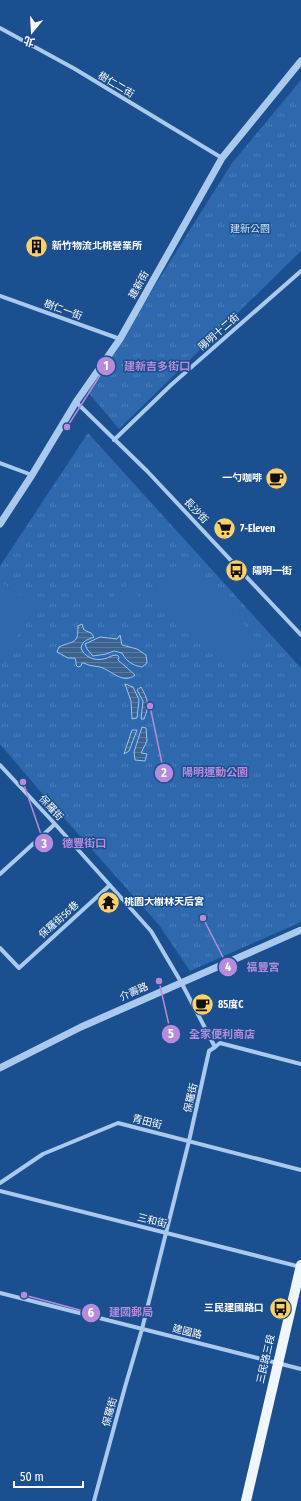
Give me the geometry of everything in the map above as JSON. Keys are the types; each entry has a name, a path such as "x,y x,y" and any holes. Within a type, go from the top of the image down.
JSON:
{"main road":[{"name":"三民路三段","path":"246,1501 301,1266"}],"street":[{"name":"樹仁二街","path":"0,28 75,69 222,158"},
{"name":"建新街","path":"0,524 32,475 76,402 120,339 222,158 301,61"},
{"name":"陽明十二街","path":"114,440 171,385 301,271"},
{"name":"樹仁一街","path":"0,296 120,339"},
{"name":"長沙街","path":"76,402 163,488 301,635"},
{"path":"0,463 32,475"},
{"name":"保羅街","path":"0,765 110,884 151,931 181,982 215,1047 209,1051 189,1142 142,1329 94,1501"},
{"path":"0,874 55,824"},
{"name":"保羅街56巷","path":"0,948 19,968 110,884"},
{"name":"介壽路","path":"0,1068 81,1027 301,930"},
{"path":"215,1047 220,1043 301,1064"},
{"name":"青田街","path":"0,1183 44,1154 118,1123 301,1170"},
{"name":"三和街","path":"0,1191 301,1266"},
{"name":"建國路","path":"0,1293 301,1369"}],"green space":[{"name":"建新公園","path":"301,80 301,251 119,429 88,392 232,163"},
{"path":"88,433 301,668 301,922 190,971 159,925 0,744 0,566"},
{"path":"185,557 257,640 226,667 151,590"},
{"path":"0,582 37,606 0,663"},
{"path":"128,584 141,599 126,615 110,600"}],"shaded area":[{"path":"82,624 84,630 91,633 94,637 83,643 81,648 84,654 90,658 97,659 104,659 117,655 119,657 118,660 135,675 131,678 122,678 100,667 84,663 78,667 76,665 75,658 68,658 57,652 59,647 76,639 78,626"},
{"path":"120,635 122,645 137,649 146,655 147,663 142,667 135,665 130,663 122,653 114,651 93,656 85,644 100,637 117,639"},
{"path":"125,684 133,687 139,700 137,718 132,719 131,701"},
{"path":"141,687 148,706 144,719 141,719 143,701 137,690"},
{"path":"142,727 146,728 147,741 141,753 147,754 145,761 135,760 134,752"},
{"path":"132,730 137,730 129,751 124,754"}],"place":[{"name":"新竹物流北桃營業所","path":"37,246"},
{"name":"建新吉多街口","path":"67,427"},
{"name":"一勺咖啡","path":"277,478"},
{"name":"7-Eleven","path":"224,529"},
{"name":"陽明一街","path":"237,571"},
{"name":"陽明運動公園","path":"150,706"},
{"name":"德豐街口","path":"23,782"},
{"name":"桃園大樹林天后宮","path":"109,902"},
{"name":"福豐宮","path":"203,918"},
{"name":"全家便利商店","path":"159,981"},
{"name":"85度C","path":"203,1005"},
{"name":"建國郵局","path":"24,1295"},
{"name":"三民建國路口","path":"280,1308"}]}
